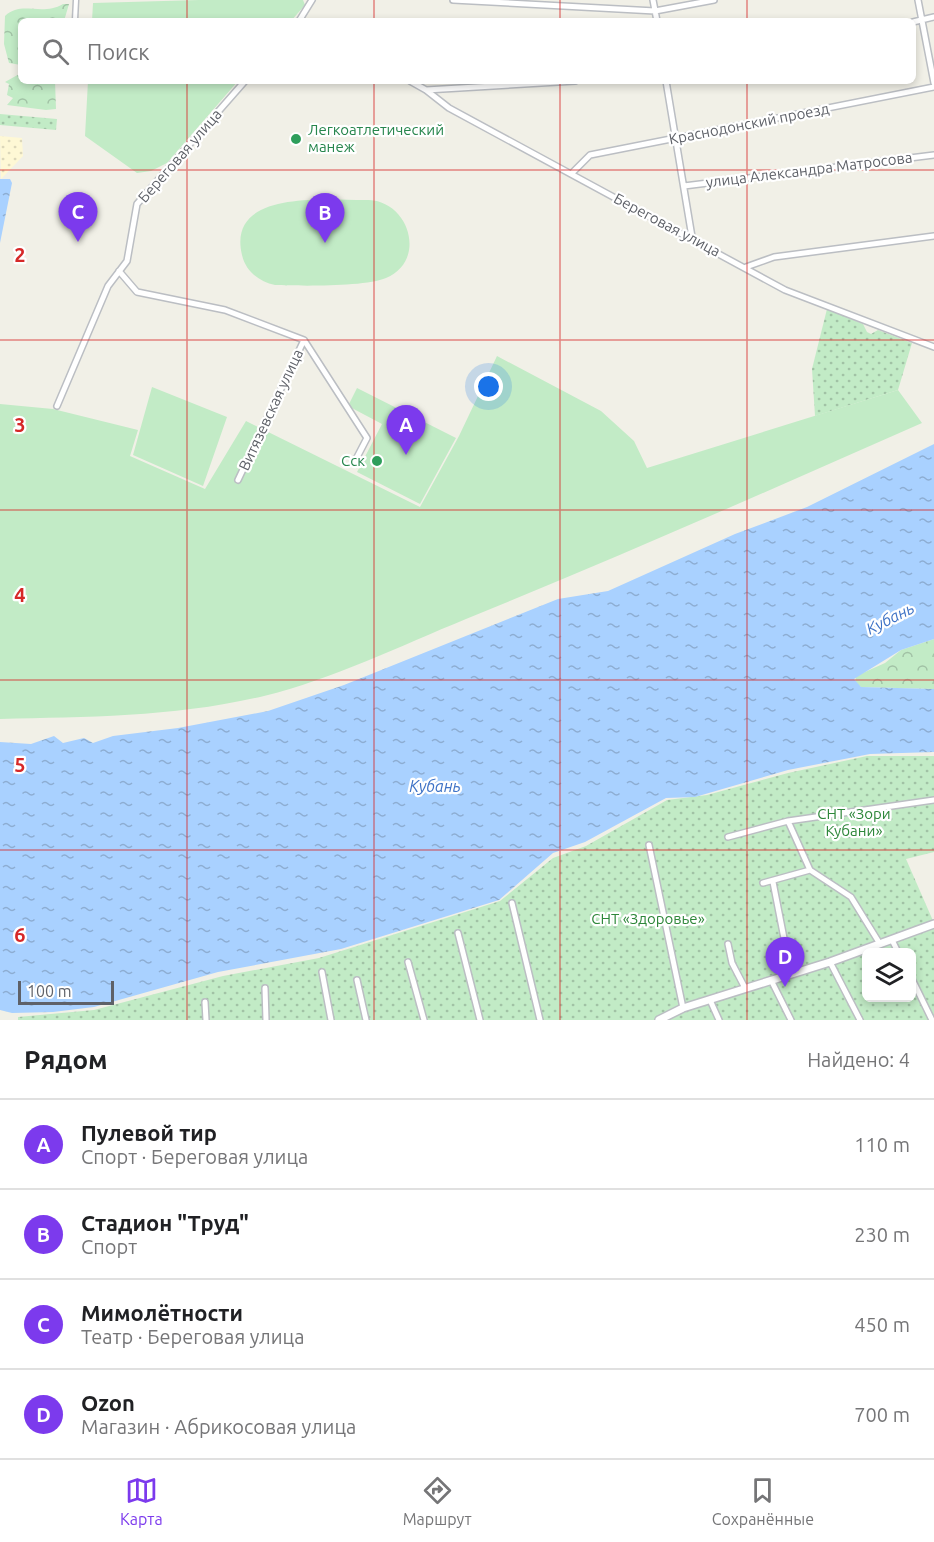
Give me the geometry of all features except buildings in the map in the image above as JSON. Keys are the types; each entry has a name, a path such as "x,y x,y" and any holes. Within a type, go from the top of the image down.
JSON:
{"street":[{"path":"75,18 76,0"},
{"path":"301,18 312,0"},
{"path":"453,0 655,11 714,0"},
{"path":"653,0 656,18"},
{"path":"918,0 934,85"},
{"path":"916,21 934,17"},
{"name":"Береговая улица","path":"57,406 108,286 127,261 137,204 242,84"},
{"name":"Береговая улица","path":"415,84 449,108 692,237 785,290 934,347"},
{"path":"426,90 525,84"},
{"path":"667,84 692,237"},
{"name":"Краснодонский проезд","path":"571,174 590,155 934,85"},
{"name":"улица Александра Матросова","path":"684,186 934,155"},
{"path":"746,267 774,257 934,236"},
{"path":"118,271 137,292 225,310 304,340 367,438 354,463"},
{"name":"Витязевская улица","path":"238,480 304,340"},
{"path":"728,837 788,821 934,800"},
{"path":"788,821 810,870 851,897 880,944"},
{"path":"649,845 683,1008"},
{"path":"763,883 810,870"},
{"path":"773,882 791,974"},
{"path":"512,903 540,1020"},
{"path":"660,1020 683,1008 830,962 934,924"},
{"path":"458,933 480,1020"},
{"path":"891,940 896,948"},
{"path":"728,944 732,963 744,988"},
{"path":"408,962 424,1020"},
{"path":"830,962 860,1020"},
{"path":"322,972 331,1020"},
{"path":"357,980 366,1020"},
{"path":"771,980 791,1020"},
{"path":"265,988 266,1020"},
{"path":"916,988 932,1020"},
{"path":"710,1000 719,1020"},
{"path":"205,1002 206,1020"}],"green space":[{"path":"303,0 305,5 294,18 92,18 93,3"},
{"path":"69,4 65,18 18,18 18,64 9,63 4,44 5,16 18,9 55,8"},
{"path":"18,75 18,84 55,84 56,109 46,110 7,105 13,98 7,95 9,84 5,82"},
{"path":"88,84 235,84 167,163 151,171 137,173 85,136"},
{"path":"0,114 57,119 56,130 0,125"},
{"path":"307,200 369,200 383,203 395,211 403,221 408,233 409,246 406,259 399,270 386,278 348,284 275,285 259,278 250,271 244,261 241,233 249,218 265,208"},
{"path":"827,309 863,324 867,332 871,334 878,330 912,343 898,390 815,416 812,369"},
{"path":"497,356 601,411 634,441 647,468 898,390 922,423 580,572 315,681 231,703 166,712 0,719 0,404 53,409 138,430 130,456 205,489 246,421 420,507 459,436"},
{"path":"152,387 227,417 203,486 133,455"},
{"path":"357,388 456,438 420,504 357,472 382,424 348,406"},
{"path":"934,639 934,689 861,687 855,683 856,676 885,663 901,650"},
{"name":"СНТ «Здоровье»","path":"867,756 934,756 934,852 906,859 934,923 934,1020 18,1020 18,1017 94,1010 223,976 319,958 500,901 553,858 586,846 667,800 707,795 788,773"}],"sand":[{"path":"0,136 22,138 23,156 1,179"}],"water":[{"path":"0,179 10,179 12,183 0,243"},
{"name":"Кубань","path":"934,444 934,639 901,650 854,679 861,687 934,689 934,752 870,754 788,770 695,797 666,798 585,842 553,853 499,900 341,949 218,972 94,1007 53,1012 12,1013 0,1010 0,742 31,744 54,736 63,743 84,738 93,743 113,736 178,728 268,711 344,685 558,599 608,591 735,534 807,507"}],"place":[{"name":"Легкоатлетический манеж","path":"296,139"},
{"name":"Мимолётности","path":"78,242"},
{"name":"Стадион \"Труд\"","path":"325,243"},
{"name":"Пулевой тир","path":"406,455"},
{"name":"Сск","path":"377,461"},
{"name":"Ozon","path":"785,987"}],"park label":[{"name":"СНТ «Зори Кубани»","path":"854,822"}]}
